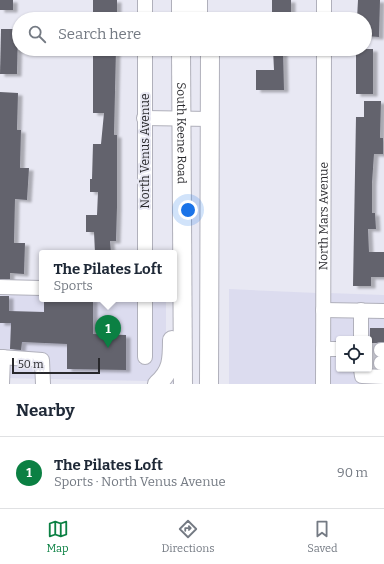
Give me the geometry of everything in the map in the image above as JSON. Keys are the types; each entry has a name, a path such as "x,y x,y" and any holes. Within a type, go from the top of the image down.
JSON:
{"main road":[{"path":"181,0 181,12"},
{"path":"198,0 198,12"},
{"path":"210,0 210,12"},
{"name":"South Keene Road","path":"181,56 181,181 184,237 183,384"},
{"path":"204,56 210,83"},
{"path":"181,181 193,239 194,376 204,381 210,56"},
{"path":"172,250 181,181"},
{"path":"157,384 164,378 172,362 172,302"}],"street":[{"path":"145,0 145,12"},
{"path":"324,0 324,12"},
{"name":"North Venus Avenue","path":"145,56 145,250"},
{"name":"North Mars Avenue","path":"323,384 324,56"},
{"path":"144,118 210,119"},
{"path":"0,287 39,288"},
{"path":"145,302 145,357"},
{"path":"323,310 384,311"},
{"path":"361,310 361,336"},
{"path":"323,349 336,349"},
{"path":"2,384 1,357 42,360 43,384"},
{"path":"372,369 383,361"},
{"path":"361,372 362,376 368,372"}],"shaded area":[{"path":"0,281 39,282 39,302 139,302 139,364 151,363 151,302 166,302 166,361 151,380 0,378"},
{"path":"229,289 317,293 317,384 229,384"},
{"path":"329,293 384,295 384,384 329,384"}],"building":[{"path":"0,0 13,0 13,10 0,10"},
{"path":"93,0 117,0 117,12 93,12"},
{"path":"272,0 291,0 291,12 272,12"},
{"path":"358,0 380,0 379,37 372,36 372,12 357,12"},
{"path":"1,29 12,29 12,56 17,56 17,74 0,74"},
{"path":"373,49 373,94 356,94 356,56 372,56"},
{"path":"93,56 116,56 114,135 117,135 117,207 116,241 110,241 111,250 95,250 94,232 86,232 86,215 97,215 98,192 90,192 90,179 92,179 93,144 101,144 104,113 93,113"},
{"path":"273,56 283,56 284,90 256,90 256,70 274,70"},
{"path":"0,92 18,93 17,130 21,130 20,168 29,168 27,200 15,199 14,243 25,243 24,274 10,273 10,279 0,279"},
{"path":"364,101 381,101 380,138 383,138 383,154 374,154 372,183 372,213 375,213 376,229 368,229 369,252 384,252 384,277 371,277 371,286 353,286 356,117 364,117"},
{"path":"0,296 9,296 9,311 44,312 44,302 93,302 93,334 126,335 126,370 67,369 67,344 22,342 21,350 10,349 11,323 0,323"},
{"path":"370,328 384,328 384,342 376,343 373,350 376,356 373,363 374,368 372,368 372,336 370,336"}],"tunnel":[{"path":"372,350 381,350"},
{"path":"372,363 381,363"}],"place":[{"name":"The Pilates Loft","path":"108,348"}]}
